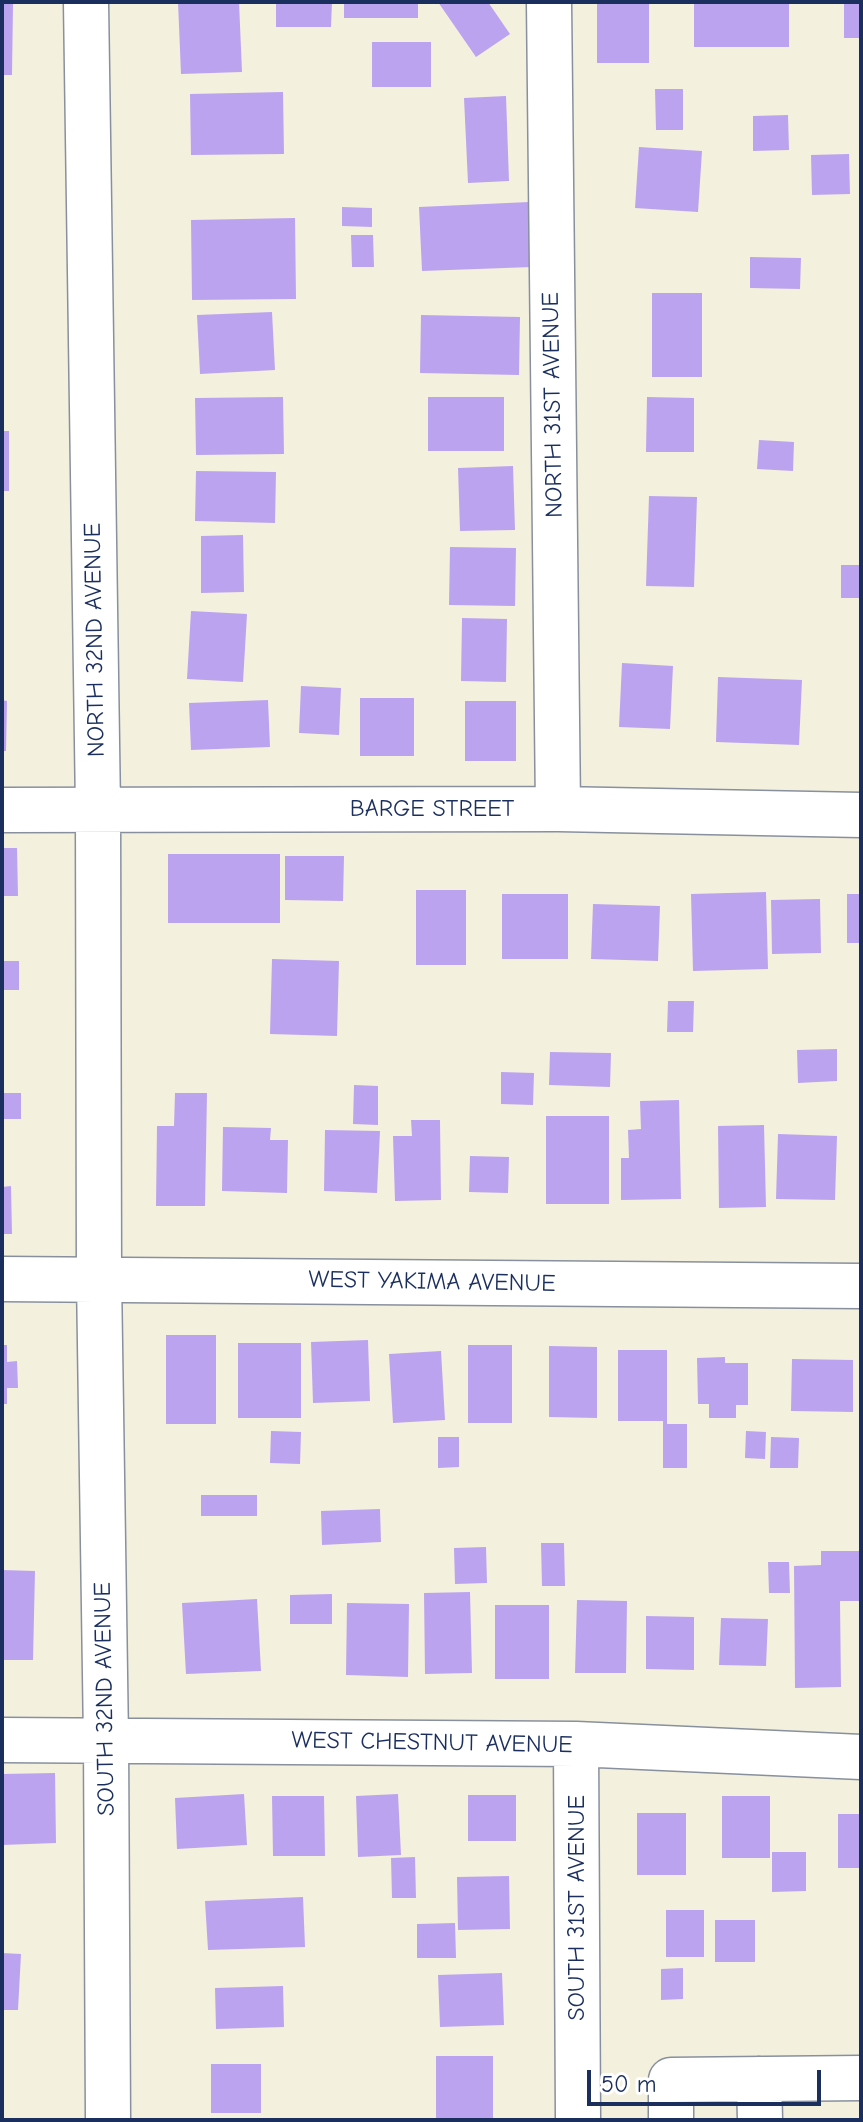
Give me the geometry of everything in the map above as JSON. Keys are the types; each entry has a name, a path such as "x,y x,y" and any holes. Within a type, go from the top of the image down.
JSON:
{"street":[{"name":"NORTH 32ND AVENUE","path":"86,2 98,809 99,1278"},
{"name":"NORTH 31ST AVENUE","path":"549,2 558,809"},
{"name":"BARGE STREET","path":"2,810 558,809 861,815"},
{"name":"SOUTH 32ND AVENUE","path":"99,1278 108,2120"},
{"name":"WEST YAKIMA AVENUE","path":"2,1279 861,1286"},
{"name":"WEST CHESTNUT AVENUE","path":"2,1740 576,1744 861,1757"},
{"name":"SOUTH 31ST AVENUE","path":"576,1744 578,2120"},
{"path":"671,2120 671,2080 759,2100 861,2078"}],"building":[{"path":"178,2 239,2 242,72 181,74"},
{"path":"276,2 332,2 331,27 276,27"},
{"path":"344,2 418,2 418,18 344,18"},
{"path":"438,2 488,2 510,34 476,57"},
{"path":"597,2 649,2 649,63 597,63"},
{"path":"694,2 789,2 789,47 694,47"},
{"path":"844,2 861,2 861,38 844,38"},
{"path":"2,4 13,4 12,75 2,75"},
{"path":"372,42 431,42 431,87 372,87"},
{"path":"655,89 683,89 683,130 656,130"},
{"path":"283,92 284,154 191,155 190,94"},
{"path":"506,96 509,181 468,183 464,98"},
{"path":"788,115 789,150 753,151 753,116"},
{"path":"639,147 702,151 698,212 635,208"},
{"path":"849,154 850,194 812,195 811,155"},
{"path":"529,202 532,267 422,271 419,207"},
{"path":"342,207 372,208 372,227 342,226"},
{"path":"295,218 296,299 192,300 191,220"},
{"path":"351,235 373,235 374,267 352,267"},
{"path":"750,257 801,258 800,289 750,288"},
{"path":"652,293 702,293 702,377 652,377"},
{"path":"272,312 275,370 200,374 197,315"},
{"path":"421,315 520,317 519,375 420,373"},
{"path":"283,397 284,454 196,455 195,398"},
{"path":"428,397 504,397 504,451 428,451"},
{"path":"647,397 694,398 694,452 646,452"},
{"path":"2,431 9,431 9,491 2,491"},
{"path":"759,440 794,442 793,471 757,469"},
{"path":"513,466 515,530 460,531 458,468"},
{"path":"196,471 276,472 275,523 195,521"},
{"path":"649,496 697,497 694,587 646,586"},
{"path":"243,535 244,592 201,593 201,536"},
{"path":"450,547 516,548 515,606 449,605"},
{"path":"841,565 861,565 861,598 841,598"},
{"path":"191,611 247,614 243,682 187,679"},
{"path":"462,618 507,619 506,682 461,681"},
{"path":"622,663 673,666 670,729 619,727"},
{"path":"718,677 802,680 799,745 716,742"},
{"path":"301,686 341,688 339,735 299,733"},
{"path":"360,698 414,698 414,756 360,756"},
{"path":"2,700 7,701 6,751 2,751"},
{"path":"268,700 270,747 191,750 189,703"},
{"path":"465,701 516,701 516,761 465,761"},
{"path":"2,848 17,848 18,896 2,896"},
{"path":"168,854 280,854 280,923 168,923"},
{"path":"285,856 344,856 343,901 285,900"},
{"path":"416,890 466,890 466,965 416,965"},
{"path":"766,892 768,969 693,971 691,894"},
{"path":"502,894 568,894 568,959 502,959"},
{"path":"847,894 861,894 861,943 847,943"},
{"path":"820,899 821,953 772,954 771,900"},
{"path":"593,904 660,906 658,961 591,959"},
{"path":"272,959 339,961 337,1036 270,1034"},
{"path":"2,961 19,961 19,990 2,990"},
{"path":"668,1001 694,1001 693,1032 667,1032"},
{"path":"837,1049 837,1081 798,1083 797,1050"},
{"path":"550,1052 611,1053 610,1087 549,1085"},
{"path":"501,1072 534,1073 533,1105 501,1104"},
{"path":"354,1085 378,1086 378,1125 353,1124"},
{"path":"2,1093 21,1093 21,1119 2,1119"},
{"path":"175,1093 207,1093 205,1206 156,1206 157,1126 174,1126"},
{"path":"679,1100 681,1199 621,1200 621,1158 629,1158 628,1130 641,1129 640,1101"},
{"path":"546,1116 609,1116 609,1204 546,1204"},
{"path":"411,1120 440,1120 441,1200 395,1201 393,1136 412,1136"},
{"path":"764,1125 766,1207 719,1208 718,1126"},
{"path":"223,1127 271,1128 270,1140 288,1140 287,1193 222,1191"},
{"path":"325,1130 380,1131 377,1193 324,1191"},
{"path":"778,1134 837,1136 835,1200 776,1199"},
{"path":"470,1156 509,1157 508,1193 469,1192"},
{"path":"11,1186 12,1234 2,1234 2,1187"},
{"path":"166,1335 216,1335 216,1424 166,1424"},
{"path":"368,1340 370,1401 313,1403 311,1342"},
{"path":"238,1343 301,1343 301,1418 238,1418"},
{"path":"2,1345 7,1345 7,1362 17,1361 18,1388 7,1388 7,1404 2,1404"},
{"path":"468,1345 512,1345 512,1423 468,1423"},
{"path":"549,1346 597,1347 597,1418 549,1417"},
{"path":"618,1350 667,1350 667,1424 687,1424 687,1468 663,1468 663,1421 618,1421"},
{"path":"441,1351 445,1420 393,1423 389,1354"},
{"path":"725,1357 725,1363 748,1363 748,1405 736,1405 736,1418 709,1418 709,1404 698,1404 697,1358"},
{"path":"792,1359 853,1360 853,1412 791,1411"},
{"path":"271,1431 301,1432 300,1464 270,1463"},
{"path":"746,1431 766,1432 765,1459 745,1458"},
{"path":"438,1437 459,1437 459,1467 438,1468"},
{"path":"771,1437 799,1438 798,1468 770,1468"},
{"path":"201,1495 257,1495 257,1516 201,1516"},
{"path":"380,1509 381,1542 322,1545 321,1511"},
{"path":"541,1543 564,1543 565,1586 542,1586"},
{"path":"486,1547 487,1583 455,1584 454,1548"},
{"path":"821,1551 861,1551 861,1601 840,1601 841,1687 795,1688 794,1566 821,1565"},
{"path":"768,1562 789,1562 790,1593 769,1593"},
{"path":"2,1570 35,1571 33,1660 2,1660"},
{"path":"470,1592 472,1673 425,1674 424,1593"},
{"path":"332,1594 332,1624 290,1624 290,1595"},
{"path":"257,1599 261,1671 186,1674 182,1603"},
{"path":"577,1600 627,1601 626,1673 575,1673"},
{"path":"347,1603 409,1604 408,1677 346,1675"},
{"path":"495,1605 549,1605 549,1679 495,1679"},
{"path":"646,1616 694,1617 694,1670 646,1669"},
{"path":"721,1618 768,1619 766,1666 719,1665"},
{"path":"55,1773 56,1843 2,1845 2,1774"},
{"path":"244,1794 247,1845 177,1849 175,1798"},
{"path":"398,1794 401,1855 358,1857 356,1796"},
{"path":"468,1795 516,1795 516,1841 468,1841"},
{"path":"272,1796 324,1796 325,1856 273,1856"},
{"path":"722,1796 770,1796 770,1858 722,1858"},
{"path":"637,1813 686,1813 686,1875 637,1875"},
{"path":"838,1814 861,1814 861,1868 838,1868"},
{"path":"772,1852 806,1852 806,1891 772,1892"},
{"path":"415,1857 416,1898 392,1898 391,1858"},
{"path":"509,1876 510,1929 458,1930 457,1877"},
{"path":"303,1897 305,1947 208,1950 205,1901"},
{"path":"666,1910 704,1910 704,1957 666,1957"},
{"path":"715,1920 755,1920 755,1962 715,1962"},
{"path":"455,1923 456,1958 417,1958 417,1924"},
{"path":"2,1953 21,1954 18,2010 2,2010"},
{"path":"683,1968 683,1999 661,2000 661,1969"},
{"path":"502,1973 504,2025 440,2027 438,1975"},
{"path":"283,1986 284,2027 216,2029 215,1988"},
{"path":"436,2056 493,2056 493,2120 436,2120"},
{"path":"211,2064 261,2064 261,2113 211,2113"}]}
